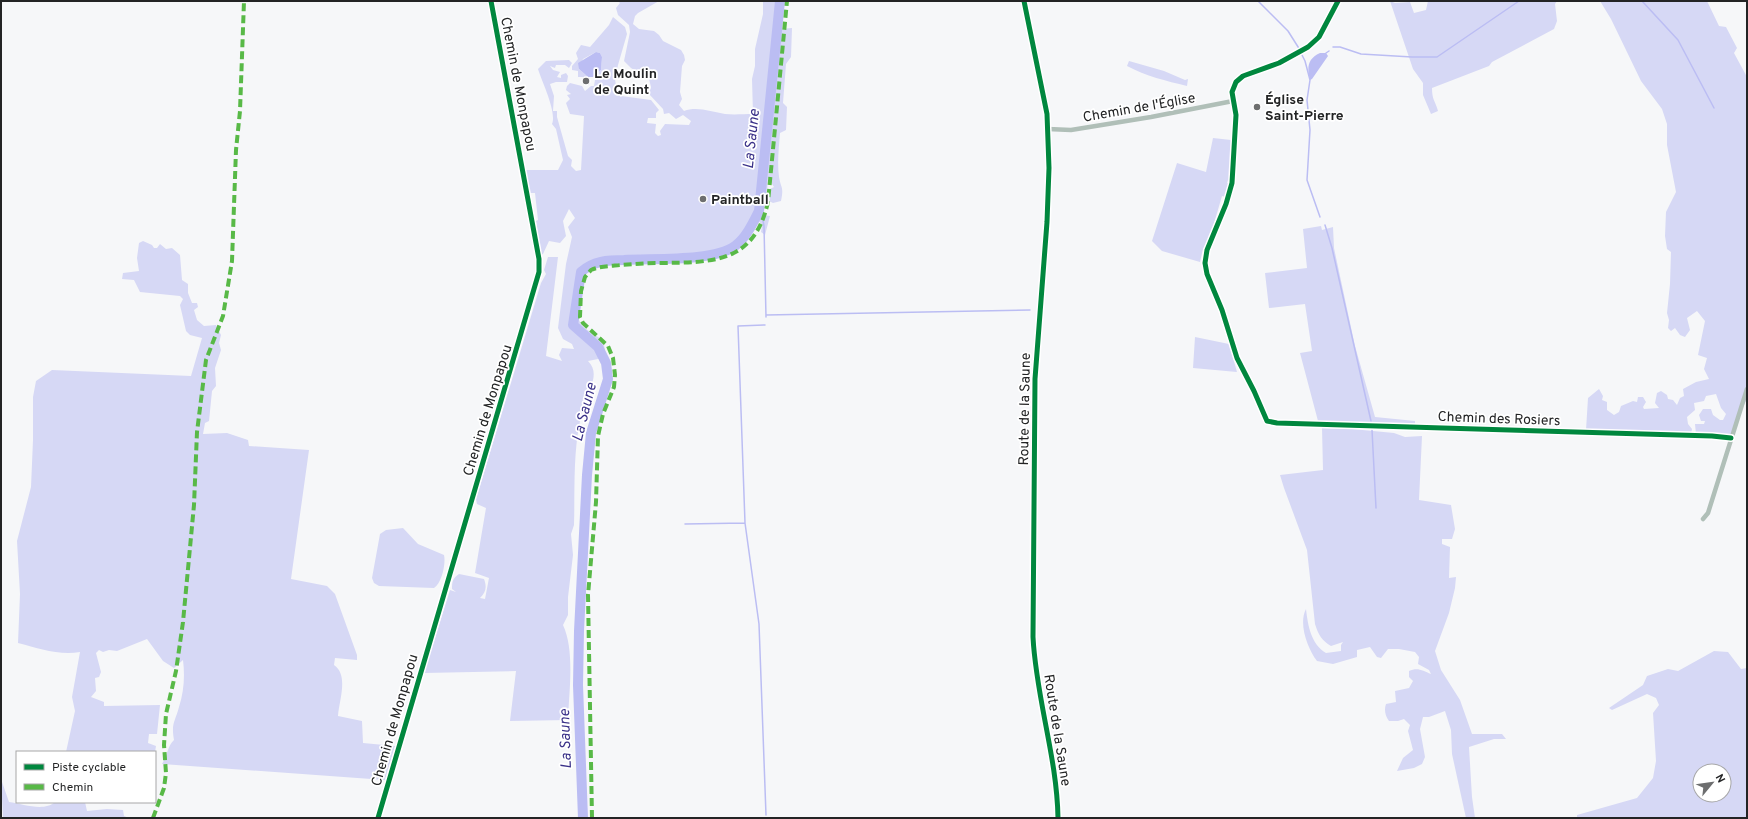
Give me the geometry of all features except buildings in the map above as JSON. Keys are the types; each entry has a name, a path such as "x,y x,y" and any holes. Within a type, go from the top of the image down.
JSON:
{"street":[{"name":"Chemin de Monpapou","path":"378,818 539,272 539,259 525,180 490,1"},
{"name":"Route de la Saune","path":"1024,1 1043,90 1048,129 1049,204 1035,379 1033,636 1035,665 1056,793 1058,818"},
{"path":"1233,101 1233,88 1239,79 1276,65 1308,47 1319,37 1338,1"},
{"name":"Chemin de l'Église","path":"1048,129 1071,130 1151,117 1233,101"},
{"name":"Chemin des Rosiers","path":"1233,101 1236,115 1232,183 1226,204 1207,250 1205,263 1207,274 1222,310 1237,358 1267,421 1277,423 1731,438"},
{"path":"1703,519 1708,513 1747,389"}],"shaded area":[{"path":"618,1 659,1 638,13 635,16 633,24 639,29 654,31 663,41 681,50 684,55 685,60 682,66 680,92 682,99 679,105 684,111 699,109 725,114 753,114 752,79 755,66 755,49 763,14 763,1 786,1 780,15 780,29 792,28 791,57 786,64 783,103 787,107 786,130 780,133 778,155 778,171 782,196 781,201 773,203 769,201 770,189 774,187 768,178 767,194 762,215 770,216 765,235 761,232 762,226 759,221 743,242 736,249 726,255 707,258 621,262 597,266 586,270 579,296 578,317 585,328 603,340 605,350 598,359 588,361 592,366 594,375 580,421 576,447 574,525 571,534 573,555 568,597 568,615 563,625 567,635 570,659 568,720 510,721 516,671 424,673 450,590 456,592 452,589 454,578 459,574 484,579 484,594 480,598 485,599 489,578 475,573 486,508 477,504 476,499 541,283 546,274 544,270 548,257 558,257 546,356 562,361 559,355 562,348 574,349 572,344 563,339 558,328 566,264 572,237 568,227 575,218 569,209 563,221 566,236 560,243 549,241 543,254 541,255 536,221 538,220 535,193 527,193 523,170 558,170 563,160 556,129 552,124 553,119 551,105 538,69 546,61 569,60 572,63 569,68 565,65 556,65 555,68 550,66 553,70 560,72 557,77 561,78 561,75 566,73 568,76 567,82 556,82 550,84 554,96 553,111 557,111 557,117 568,156 572,160 571,166 576,171 581,170 584,116 570,114 566,103 570,99 567,95 571,94 566,90 570,83 582,86 585,91 591,86 594,86 597,78 593,77 601,70 602,57 600,53 596,52 583,59 579,69 588,77 578,77 578,71 572,70 572,66 578,59 576,53 581,45 590,47 609,25 613,17 625,27 627,34 615,79 617,93 621,96 651,100 659,110 656,113 656,118 648,118 647,123 656,124 655,133 658,136 661,135 660,131 665,124 689,125 691,121 683,115 676,119 669,113 664,114 663,109 649,94 651,87 649,79 631,68 624,61 630,32 629,25 618,15 616,8 620,3"},
{"path":"1390,1 1395,3 1410,2 1414,13 1426,10 1428,1 1557,1 1555,4 1557,21 1554,29 1492,62 1489,66 1432,88 1433,98 1438,111 1431,114 1423,95 1423,83 1413,69"},
{"path":"1600,1 1707,1 1719,26 1726,27 1737,48 1734,53 1747,77 1747,399 1731,434 1721,436 1696,434 1695,424 1704,424 1705,421 1701,421 1699,415 1703,409 1711,409 1713,415 1720,420 1723,420 1726,414 1721,408 1716,394 1706,396 1704,401 1694,403 1695,410 1687,417 1688,424 1692,429 1691,434 1586,430 1588,398 1599,389 1603,396 1602,400 1607,402 1607,410 1614,415 1619,412 1621,406 1633,401 1637,402 1638,397 1643,397 1646,402 1643,407 1644,409 1659,408 1655,403 1657,393 1661,391 1667,395 1668,399 1673,400 1677,405 1680,398 1684,396 1683,389 1696,382 1709,379 1704,369 1707,358 1698,355 1705,321 1697,311 1687,318 1690,330 1685,337 1680,335 1675,328 1671,331 1668,328 1669,320 1667,313 1671,252 1667,249 1665,236 1666,212 1676,192 1667,145 1667,124 1662,109 1641,81 1611,19"},
{"path":"1129,61 1164,71 1185,80 1188,79 1187,86 1156,78 1134,70 1127,66"},
{"path":"1213,138 1231,140 1233,166 1230,181 1228,180 1227,183 1230,184 1226,197 1222,196 1210,237 1203,249 1200,262 1162,251 1152,241 1177,163 1206,172"},
{"path":"1321,226 1322,230 1333,227 1334,248 1355,346 1375,417 1415,421 1415,426 1318,421 1300,353 1312,351 1305,304 1269,308 1265,273 1307,268 1303,229"},
{"path":"143,241 152,245 154,248 157,248 160,244 166,249 172,248 180,255 182,280 188,284 188,293 192,303 197,303 198,307 194,310 197,320 204,326 216,325 221,335 219,343 221,350 215,368 216,386 212,391 209,421 205,423 203,434 227,433 248,440 249,446 309,450 291,579 327,586 335,594 357,655 357,660 335,658 334,665 339,669 342,682 338,716 362,721 363,743 395,746 385,780 162,764 170,745 174,740 173,726 181,701 183,689 183,660 174,668 163,661 147,639 117,651 109,650 103,652 99,650 96,653 101,672 99,677 95,678 96,691 91,697 104,702 104,706 160,705 157,734 149,734 148,743 156,746 155,751 66,751 75,711 72,697 80,652 57,652 18,643 20,594 17,541 31,487 33,397 36,381 52,370 191,376 202,338 190,335 186,331 180,305 183,299 180,296 140,292 134,280 122,279 123,273 139,271 137,258 139,243"},
{"path":"1195,337 1229,344 1237,372 1193,368"},
{"path":"1322,428 1394,433 1405,437 1422,436 1419,500 1451,505 1455,529 1452,539 1442,539 1442,544 1450,547 1449,578 1456,577 1455,588 1449,613 1435,651 1441,670 1460,700 1472,734 1502,734 1506,739 1494,739 1469,747 1472,797 1475,818 1466,818 1452,754 1451,730 1445,711 1429,717 1423,717 1420,729 1425,757 1422,764 1414,768 1397,771 1403,758 1413,750 1408,731 1410,725 1404,719 1389,721 1385,708 1386,704 1396,702 1395,691 1409,688 1413,681 1409,677 1409,671 1418,669 1431,674 1429,670 1418,664 1419,657 1415,652 1399,649 1388,649 1381,658 1377,657 1370,647 1357,650 1357,657 1333,664 1317,661 1307,643 1303,622 1306,609 1311,634 1321,649 1326,653 1341,651 1341,645 1343,642 1331,646 1323,639 1316,628 1307,550 1280,475 1323,470"},
{"path":"403,528 418,544 444,555 443,573 439,582 434,588 379,586 374,583 372,578 380,534 386,530"},
{"path":"1714,651 1728,652 1741,669 1747,668 1747,818 1577,818 1577,815 1637,798 1653,778 1656,761 1653,713 1659,705 1656,698 1647,694 1612,710 1609,708 1643,685 1647,676 1668,669 1678,671"},
{"path":"1,779 9,802 39,807 53,803 85,803 87,811 107,809 123,810 124,816 129,818 3,818"}],"water":[{"path":"596,52 600,53 602,57 601,70 593,77 588,77 579,69 578,63"},
{"path":"1320,53 1326,53 1328,56 1310,80 1308,68 1310,61"}],"waterway":[{"name":"La Saune","path":"583,818 578,685 579,631 587,475 591,433 608,379 606,363 598,347 573,325 581,272 591,265 607,261 682,258 713,255 735,246 746,235 759,211 780,1"},
{"path":"1258,1 1288,31 1300,50"},
{"path":"1333,47 1340,47 1361,54 1437,57 1519,1"},
{"path":"1642,1 1678,40 1714,108"},
{"path":"1301,53 1305,61 1310,80 1307,100 1310,130 1307,180 1320,217"},
{"name":"La Saune","path":"757,213 760,218"},
{"path":"763,221 766,317"},
{"path":"1325,225 1332,248 1371,421"},
{"path":"766,315 1030,310"},
{"path":"765,325 738,326 745,523 759,624 766,815"},
{"path":"1372,430 1376,508"},
{"path":"685,524 745,523"}],"marked path":[{"path":"153,818 164,788 166,773 164,745 166,714 176,671 183,622 194,505 197,432 206,360 223,316 232,261 244,1"},
{"path":"592,818 588,595 596,502 598,436 603,414 614,387 615,375 613,358 608,346 583,323 580,317 581,291 585,277 591,270 594,269 606,266 714,260 741,248 753,238 761,222 768,202 787,1"}],"cycle path":[{"path":"378,818 539,272 539,259 491,1"},
{"path":"1024,1 1047,114 1049,168 1047,222 1035,379 1033,637 1038,682 1054,773 1058,818"},
{"path":"1338,1 1319,37 1308,47 1279,63 1243,76 1236,82 1232,92 1236,115 1232,183 1226,204 1207,250 1205,263 1207,274 1222,310 1237,358 1267,421 1277,423 1712,436 1731,438"}],"place":[{"name":"Le Moulin de Quint","path":"586,81"},
{"name":"Église Saint-Pierre","path":"1257,107"},
{"name":"Paintball","path":"703,199"}]}
